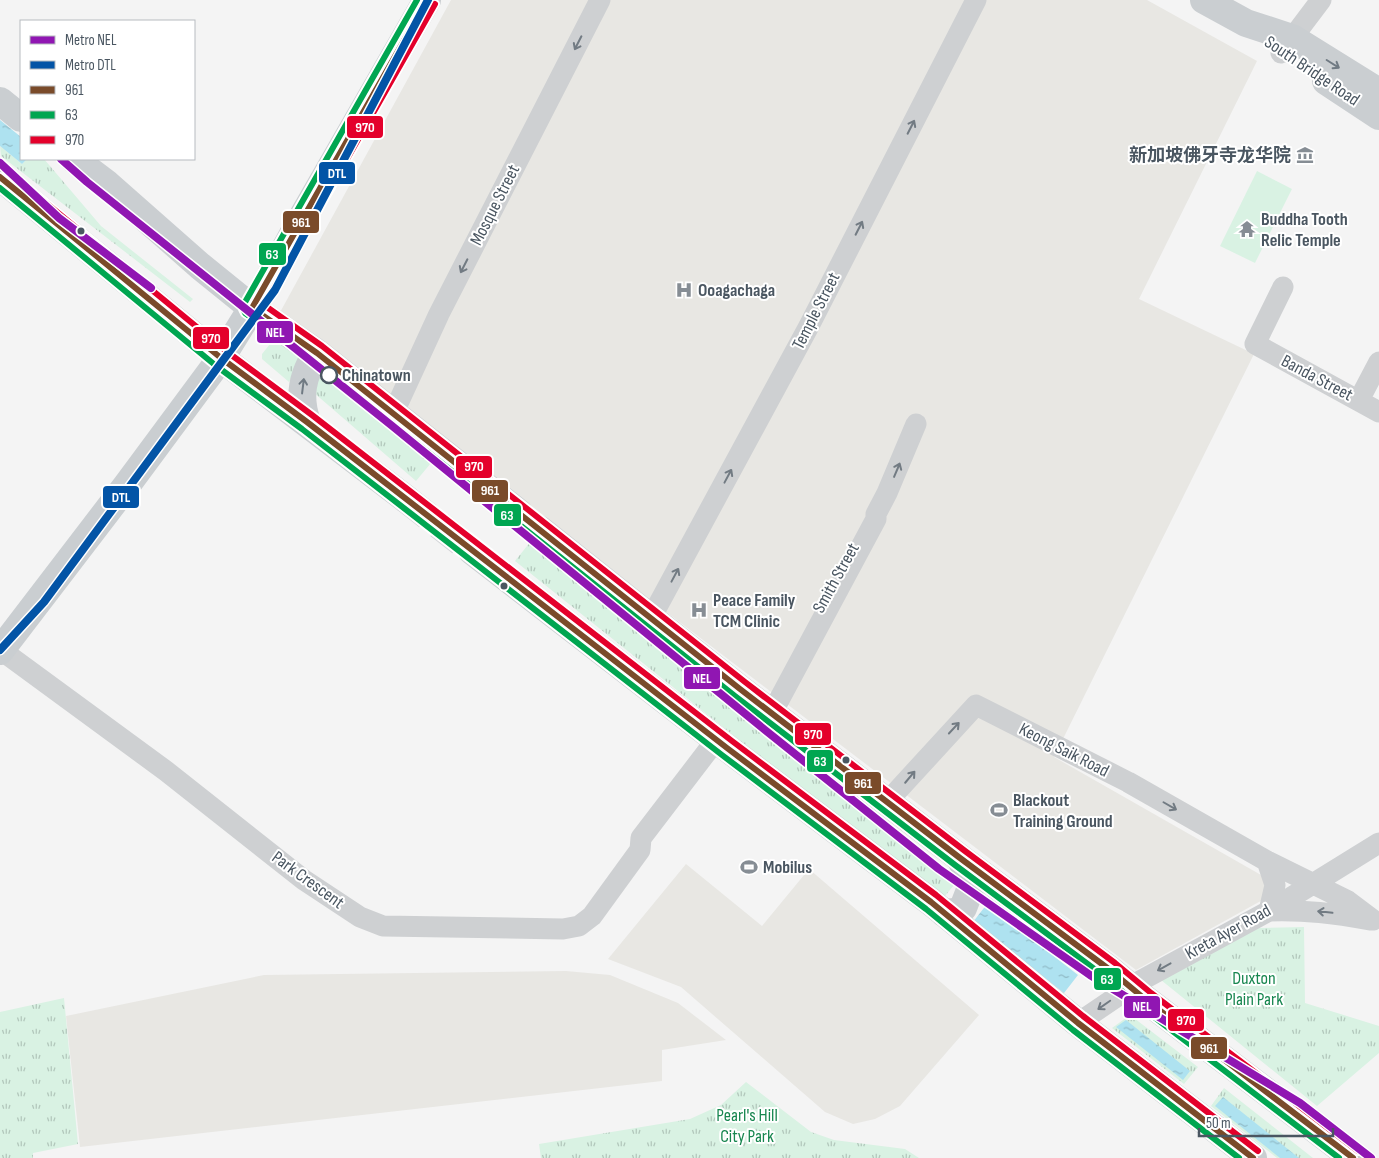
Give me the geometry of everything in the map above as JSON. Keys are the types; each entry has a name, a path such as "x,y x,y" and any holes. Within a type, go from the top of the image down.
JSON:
{"main road":[{"path":"0,650 128,484 221,358 252,308 427,0"},
{"name":"South Bridge Road","path":"1204,0 1286,46 1379,92"},
{"name":"South Bridge Road","path":"1286,46 1379,116"},
{"path":"0,101 20,117"},
{"path":"75,160 107,184 200,266 252,308 317,354 740,689 960,858 1110,970 1129,987 1353,1158"},
{"path":"0,177 221,358 406,499"},
{"path":"307,422 302,396 303,380 317,354"},
{"path":"472,551 721,744 944,913 1078,1023 1253,1158"},
{"path":"944,913 955,912 963,908 970,890 971,880 960,858"}],"street":[{"name":"Mosque Street","path":"390,411 399,400 439,314 600,0"},
{"name":"Temple Street","path":"651,618 807,331 976,0"},
{"path":"1286,46 1321,0"},
{"name":"Banda Street","path":"1284,287 1255,344 1379,412"},
{"path":"1358,400 1379,362"},
{"name":"Smith Street","path":"772,713 871,516 876,514 887,493 916,424"},
{"name":"Smith Street","path":"740,689 772,695 824,608"},
{"name":"Park Crescent","path":"0,650 166,771 304,880 368,922 383,926 563,929 579,926 592,916 640,850 651,846 721,744"},
{"name":"Keong Saik Road","path":"887,802 976,705 1128,782 1267,861 1348,901 1376,921"},
{"name":"Kreta Ayer Road","path":"1078,1023 1129,987 1269,911 1379,843"},
{"path":"1267,861 1275,885 1269,911"},
{"name":"Keong Saik Road","path":"1269,911 1301,910 1329,912 1376,921"}],"shaded area":[{"path":"451,0 1147,0 1257,61 1139,299 1254,354 1054,757 1284,888 1136,970 278,316"},
{"path":"686,864 762,926 809,869 979,1015 900,1106 875,1119 853,1124 825,1112 681,987 608,959"},
{"path":"566,971 610,975 678,1003 726,1040 662,1050 662,1081 80,1147 66,1016 264,975"}],"green space":[{"path":"0,146 22,164 26,160 45,160 101,226 193,299 190,302 1,156"},
{"path":"1257,171 1292,189 1255,263 1220,246"},
{"path":"274,339 304,360 289,382 262,359 262,354"},
{"path":"324,377 431,463 416,481 313,392 316,378"},
{"path":"531,541 856,797 954,885 941,901 515,561"},
{"name":"Duxton Plain Park","path":"1304,927 1305,1003 1379,1026 1379,1053 1317,1106 1161,980 1258,928"},
{"path":"64,998 78,1144 33,1153 33,1158 0,1158 0,1012"},
{"path":"1130,1015 1198,1067 1184,1084 1112,1028"},
{"name":"Pearl's Hill City Park","path":"746,1082 811,1132 834,1140 905,1149 919,1158 541,1158 539,1144 690,1119 721,1105"},
{"path":"1224,1088 1313,1158 1277,1158 1211,1106"}],"water":[{"path":"0,120 20,136 20,160 26,160 22,164 0,146"},
{"path":"987,904 1078,975 1064,993 973,922"},
{"path":"1126,1020 1190,1071 1183,1080 1116,1027"},
{"path":"1223,1097 1299,1158 1280,1158 1215,1106"}],"tunnel":[{"path":"406,499 472,551"}],"metro line":[{"name":"DTL","path":"0,650 44,602 275,290 428,0"},
{"name":"NEL","path":"62,160 939,869 1090,975 1300,1103 1371,1158"},
{"name":"NEL","path":"0,163 59,218 151,288"}],"transit line":[{"name":"63","path":"417,0 244,304 243,309 245,313 312,360 735,696 955,865 1105,977 1141,1007 1339,1158"},
{"name":"961","path":"427,0 252,308 317,353 740,689 960,858 1110,970 1146,1000 1353,1158"},
{"name":"970","path":"435,4 264,305 322,346 745,682 965,851 1115,963 1151,993 1358,1151"},
{"name":"970","path":"6,170 226,351 312,415 732,741 936,895 1083,1016 1258,1151"},
{"name":"961","path":"0,177 221,358 307,422 727,748 931,902 1078,1023 1253,1158"},
{"name":"63","path":"0,188 215,365 302,429 722,755 926,909 1073,1030 1239,1158"}],"place":[{"name":"新加坡佛牙寺龙华院","path":"1305,155"},
{"name":"Buddha Tooth Relic Temple","path":"1247,229"},
{"name":"Ooagachaga","path":"684,290"},
{"name":"Chinatown","path":"329,375"},
{"name":"Peace Family TCM Clinic","path":"699,610"},
{"name":"Blackout Training Ground","path":"999,810"},
{"name":"Mobilus","path":"749,867"}]}
